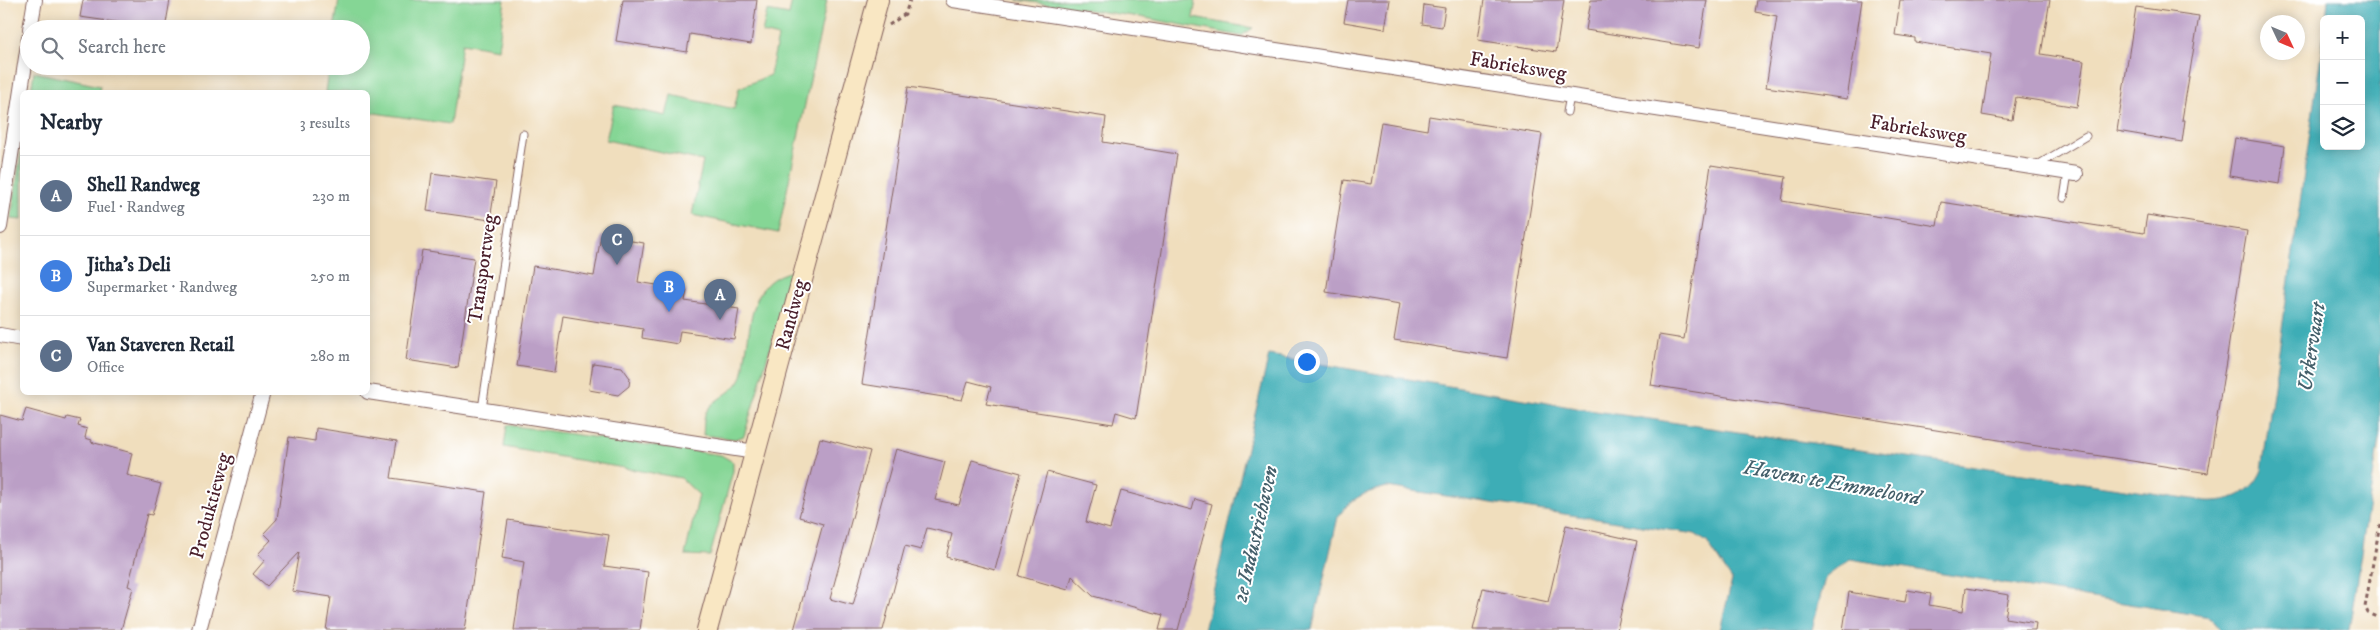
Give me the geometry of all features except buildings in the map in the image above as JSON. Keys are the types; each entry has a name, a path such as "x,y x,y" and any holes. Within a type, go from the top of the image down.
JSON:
{"street":[{"path":"32,20 35,0"},
{"name":"Randweg","path":"707,630 878,0"},
{"name":"Fabrieksweg","path":"953,0 2072,174"},
{"path":"21,90 23,75"},
{"path":"0,226 20,96"},
{"path":"0,335 20,339"},
{"path":"370,392 755,452"},
{"name":"Produktieweg","path":"199,630 262,395"}],"lane":[{"path":"1567,112 1570,96"},
{"name":"Transportweg","path":"482,410 523,134"},
{"path":"2034,168 2086,136"},
{"path":"2064,198 2072,174"}],"path":[{"path":"887,31 889,25 905,14 910,0"},
{"path":"2380,524 2366,607 2368,613 2380,618"}],"green space":[{"path":"339,0 505,0 498,49 462,43 450,124 370,112 370,90 325,90 328,75 370,75 370,20 336,20"},
{"path":"792,0 827,0 778,233 692,215 703,161 606,140 614,105 666,116 671,95 734,109 739,88 770,75 778,37 762,33 767,11 789,15"},
{"path":"1017,0 1196,0 1193,18 1253,28 1241,36 1140,17"},
{"path":"34,75 48,75 100,86 99,90 31,90"},
{"path":"20,159 20,220 11,219"},
{"path":"793,271 744,436 735,439 703,435 704,420 709,407 737,385 741,378 752,317 760,293 768,283 779,276"},
{"path":"507,425 721,455 733,462 733,471 710,556 685,555 699,495 681,478 504,447"}],"water":[{"path":"2328,0 2380,0 2380,433 2349,630 2221,630 2210,617 1850,559 1825,578 1812,630 1720,630 1732,580 1707,542 1695,534 1387,487 1372,491 1354,500 1338,517 1312,630 1204,630 1269,355 1582,409 2206,501 2223,500 2239,495 2252,485 2262,470 2320,61 2320,150 2365,150 2365,15 2326,15"}],"place":[{"name":"Van Staveren Retail","path":"617,265"},
{"name":"Jitha's Deli","path":"669,312"},
{"name":"Shell Randweg","path":"720,320"}],"water label":[{"name":"Urkervaart","path":"2312,347"},
{"name":"Havens te Emmeloord","path":"1832,483"},
{"name":"2e Industriehaven","path":"1256,534"}]}
